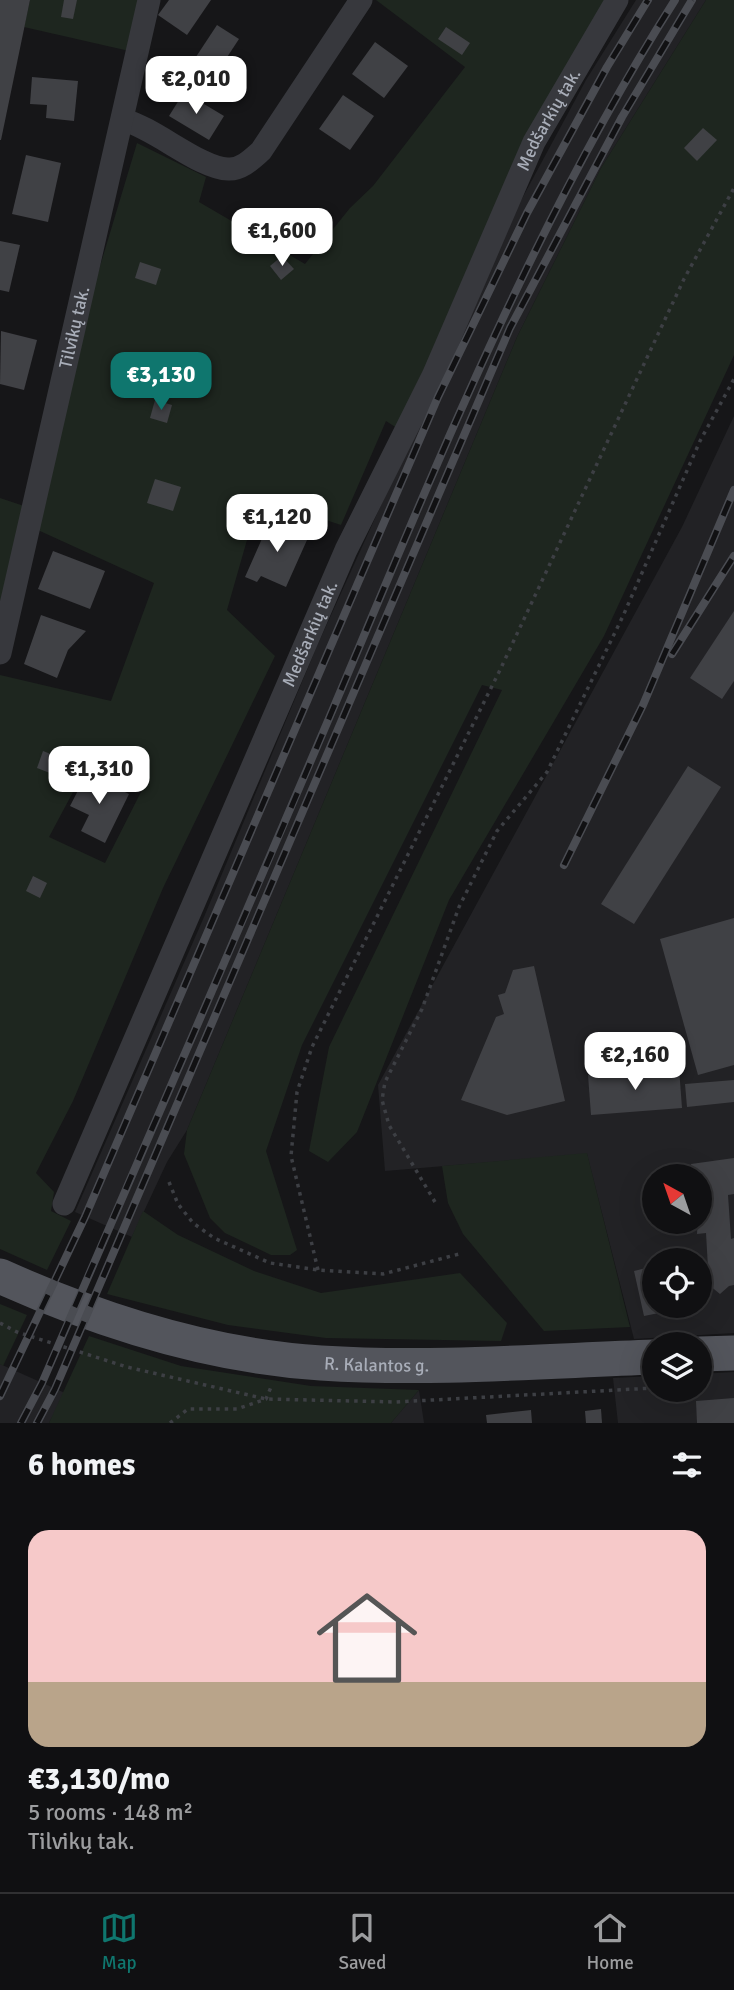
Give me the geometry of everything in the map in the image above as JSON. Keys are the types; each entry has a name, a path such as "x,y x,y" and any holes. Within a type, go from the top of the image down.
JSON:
{"main road":[{"name":"R. Kalantos g.","path":"0,1276 103,1319 218,1347 319,1363 416,1366 642,1357"},
{"path":"712,1354 734,1353"}],"street":[{"name":"Tilvikų tak.","path":"0,653 124,120 149,0"},
{"path":"124,120 144,125 214,167 231,170 247,163 261,150 361,0"},
{"name":"Medšarkių tak.","path":"64,1204 272,715 346,550 433,376 534,142 617,0"}],"path":[{"path":"318,1270 291,1156 297,1092 312,1047 500,670 684,279 734,188"},
{"path":"435,1202 389,1125 382,1100 385,1082 422,1009 470,885 497,831 547,772 623,616 700,441 734,379"},
{"path":"169,1182 178,1204 193,1223 214,1238 270,1263 318,1270 383,1274 463,1253"},
{"path":"170,1423 188,1409 237,1409 265,1399 272,1385 277,1357"}],"shaded area":[{"path":"30,0 149,0 138,53 24,27"},
{"path":"376,0 607,0 517,158 400,430 386,421 341,525 259,498 227,610 275,656 163,888 73,1101 36,1173 54,1192 51,1211 71,1221 47,1270 0,1249 0,675 111,701 154,583 29,526 0,653 0,498 33,509 53,423 137,143 206,177 199,202 305,264 350,208 373,186 465,67","holes":["89,762 143,788 105,863 49,837"]},
{"path":"636,0 706,0 601,168 517,337 187,1130 167,1162 132,1237 75,1212 204,917 317,646 511,219 586,80"},
{"path":"706,0 734,0 734,355 604,636 449,900 357,1132 328,1162 309,1151 329,1047 502,690 482,685 302,1045 266,1151 297,1250 290,1255 271,1255 225,1233 210,1218 184,1154 187,1130 517,337 601,168"},
{"path":"734,416 734,1333 642,1332 642,1339 634,1339 587,1154 385,1171 378,1085 682,527"},
{"path":"587,1153 630,1327 544,1331 463,1234 448,1203 442,1166"},
{"path":"143,1211 178,1235 254,1271 321,1293 460,1273 507,1323 501,1341 326,1338 228,1325 107,1294"},
{"path":"0,1304 27,1315 3,1366 0,1364"},
{"path":"89,1336 181,1366 311,1386 419,1390 391,1423 49,1423"},
{"path":"0,1364 65,1393 49,1423 0,1423"},
{"path":"734,1372 734,1423 618,1423 613,1378 642,1377 642,1402 712,1402 712,1373"},
{"path":"419,1390 424,1423 391,1423"}],"building":[{"path":"0,0 30,0 1,140 0,140"},
{"path":"64,0 77,0 73,19 61,17"},
{"path":"169,0 211,0 187,35 158,15"},
{"path":"217,25 239,39 208,86 186,72"},
{"path":"446,27 470,43 462,55 438,39"},
{"path":"375,42 408,66 384,98 352,74"},
{"path":"32,77 78,81 74,121 46,118 47,105 30,104"},
{"path":"184,92 224,116 209,140 169,116"},
{"path":"343,95 374,116 350,150 319,129"},
{"path":"703,128 717,140 697,161 684,148"},
{"path":"26,155 61,163 48,222 12,214"},
{"path":"0,241 20,245 9,292 0,290"},
{"path":"282,256 294,269 281,280 270,266"},
{"path":"140,262 161,269 156,285 135,278"},
{"path":"1,331 37,340 24,390 0,384"},
{"path":"155,400 172,405 167,423 150,418"},
{"path":"155,479 181,487 173,511 147,503"},
{"path":"272,516 287,523 284,529 307,540 286,587 261,576 257,582 245,577"},
{"path":"53,551 105,571 90,609 38,589"},
{"path":"734,611 734,681 722,699 690,678"},
{"path":"41,615 86,631 68,650 57,678 24,664"},
{"path":"43,751 61,758 55,775 37,768"},
{"path":"688,766 721,787 634,924 601,904"},
{"path":"87,773 129,794 105,843 81,831 89,815 70,806"},
{"path":"33,876 47,883 40,898 26,891"},
{"path":"734,918 734,1065 698,1075 660,939"},
{"path":"534,966 565,1101 507,1115 461,1100 496,1017 504,1014 498,995 505,993 513,970"},
{"path":"679,1068 682,1108 591,1115 588,1075"},
{"path":"734,1080 734,1102 687,1107 685,1084"},
{"path":"734,1158 734,1194 728,1195 731,1239 734,1238 734,1285 720,1294 712,1287 712,1248 707,1248 706,1234 712,1234 712,1164 691,1164"},
{"path":"642,1269 642,1307 634,1271"},
{"path":"734,1398 734,1423 697,1423 696,1402 712,1402 712,1400"},
{"path":"601,1409 602,1423 586,1423 585,1411"},
{"path":"531,1410 532,1423 487,1423 486,1415"}],"railway":[{"path":"0,1396 85,1217 438,397 527,213 607,67 648,0"},
{"path":"21,1423 42,1383 488,350 576,172 675,0"},
{"path":"37,1423 55,1389 510,328 622,117 692,0"},
{"path":"564,865 643,705 734,490"},
{"path":"672,654 734,556"}]}
